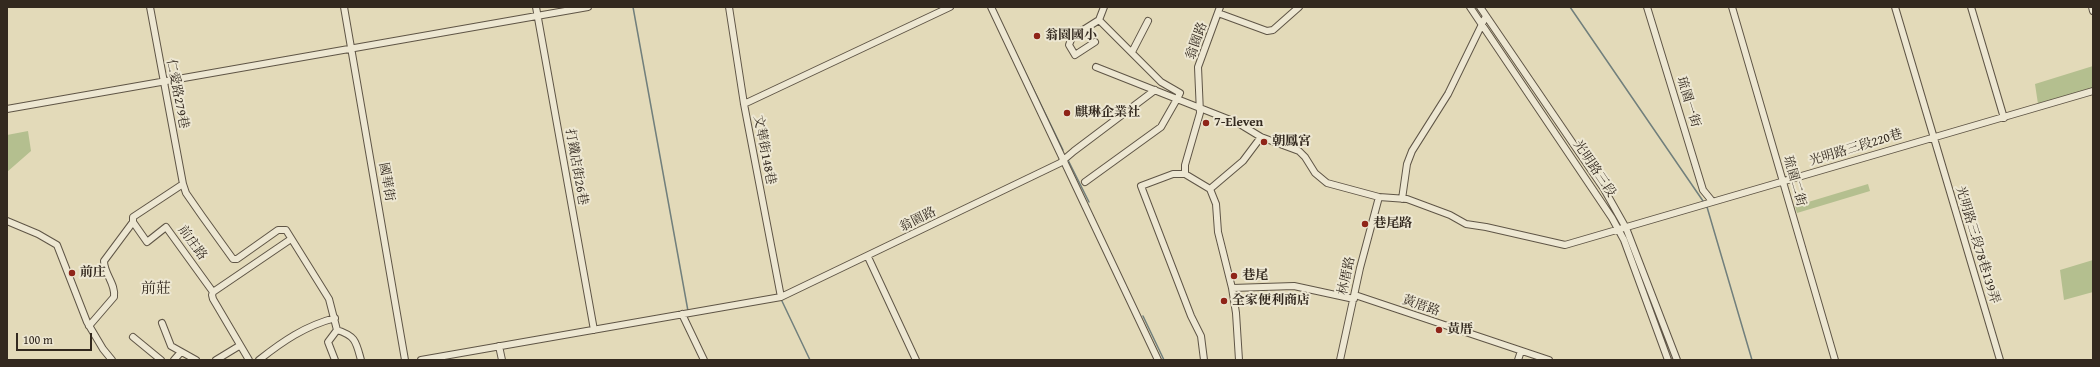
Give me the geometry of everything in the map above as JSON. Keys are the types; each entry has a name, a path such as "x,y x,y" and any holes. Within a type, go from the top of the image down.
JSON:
{"street":[{"name":"仁愛路279巷","path":"150,7 183,184 186,193 233,259 237,259 278,230 286,230 291,239"},
{"name":"國華街","path":"344,7 405,360"},
{"name":"打鐵店街26巷","path":"536,7 594,330"},
{"path":"7,109 163,80 588,7"},
{"name":"文華街148巷","path":"729,7 744,104 779,298"},
{"path":"744,104 950,7"},
{"path":"991,7 1158,360"},
{"path":"1095,42 1075,55 1069,45 1072,36 1099,20 1104,7"},
{"path":"1219,10 1267,31 1273,30 1298,7"},
{"name":"光明路三段","path":"1470,7 1594,189 1618,230 1668,360"},
{"name":"光明路三段","path":"1480,7 1604,189 1626,228 1676,360"},
{"name":"琉園一街","path":"1648,7 1704,190 1712,201"},
{"name":"琉園二街","path":"1732,7 1835,360"},
{"name":"光明路三段78巷139弄","path":"1895,7 2000,360"},
{"path":"1971,7 2004,118"},
{"path":"2092,7 2093,11"},
{"name":"翁園路","path":"1185,174 1185,165 1193,142 1200,113 1198,67 1219,10"},
{"path":"1402,199 1408,164 1412,151 1448,94 1486,16"},
{"path":"1085,182 1161,127 1180,93 1161,82 1099,20"},
{"path":"1132,52 1148,21"},
{"path":"1096,67 1200,106 1238,123 1261,137 1299,151 1305,156 1315,173 1327,184 1378,197 1402,199 1450,215 1466,224 1486,227 1565,245 1626,228"},
{"name":"翁園路","path":"422,360 779,298 868,257 1060,163 1155,90"},
{"name":"光明路三段220巷","path":"1626,228 1712,201 2004,118 2093,91"},
{"path":"1210,189 1243,161 1261,137"},
{"path":"1204,360 1201,336 1191,316 1142,186 1173,174 1185,174 1210,189 1216,204 1218,232 1232,288 1236,313 1239,360"},
{"path":"89,326 114,297 114,292 104,266 104,261 134,217 183,184"},
{"name":"林厝路","path":"1340,360 1360,268 1378,197"},
{"path":"7,221 38,234 57,246 89,326 112,360"},
{"name":"前庄路","path":"132,222 147,242 166,227 213,292 213,299 234,332 239,346 249,360"},
{"path":"213,292 291,239 329,299 337,330 328,342 335,360"},
{"path":"868,257 916,360"},
{"name":"黃厝路","path":"1232,288 1294,286 1354,297 1549,360"},
{"path":"682,314 704,360"},
{"path":"259,360 294,334 307,327 335,318"},
{"path":"162,323 169,342 180,352 196,360"},
{"path":"337,330 348,333 353,338 361,360"},
{"path":"133,337 161,360"},
{"path":"216,360 239,346"},
{"path":"499,346 502,360"},
{"path":"1518,360 1521,351"},
{"path":"174,360 180,352"}],"green space":[{"path":"2093,66 2093,88 2038,104 2035,84"},
{"path":"28,131 31,151 7,172 7,135"},
{"path":"1868,184 1870,191 1797,213 1795,206"},
{"path":"2093,260 2093,292 2064,300 2060,270"}],"waterway":[{"path":"633,7 688,311"},
{"path":"1570,7 1703,201"},
{"path":"1013,47 1063,150"},
{"path":"1068,160 1089,202"},
{"path":"1707,207 1752,360"},
{"path":"781,299 810,360"},
{"path":"1143,316 1164,360"}],"place":[{"name":"翁園國小","path":"1037,36"},
{"name":"麒琳企業社","path":"1067,113"},
{"name":"7-Eleven","path":"1206,123"},
{"name":"朝鳳宮","path":"1264,142"},
{"name":"巷尾路","path":"1365,224"},
{"name":"前庄","path":"72,273"},
{"name":"巷尾","path":"1234,276"},
{"name":"全家便利商店","path":"1224,301"},
{"name":"黃厝","path":"1439,330"}],"district":[{"name":"前莊","path":"156,289"}]}
